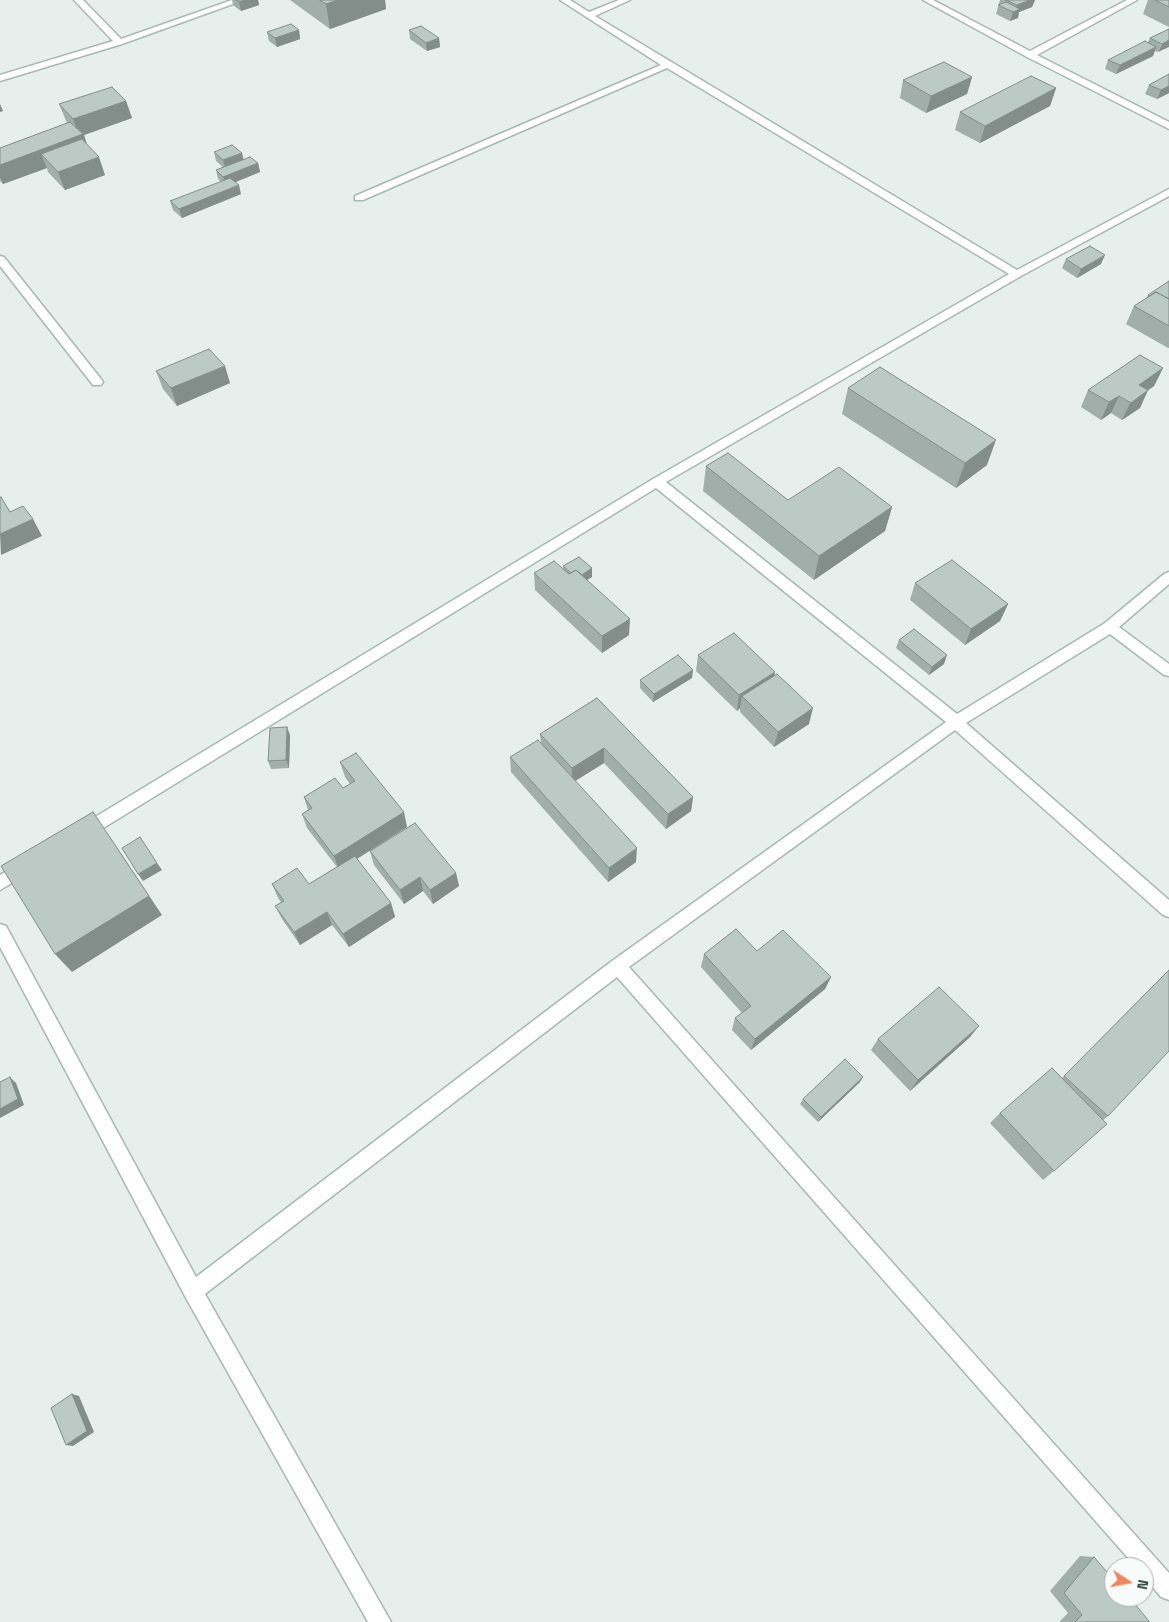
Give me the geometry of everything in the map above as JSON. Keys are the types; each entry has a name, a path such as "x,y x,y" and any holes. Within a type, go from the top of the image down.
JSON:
{"street":[{"path":"78,0 118,42"},
{"path":"0,78 118,42 240,0"},
{"path":"564,0 668,65 1017,274"},
{"path":"589,15 626,0"},
{"path":"927,0 1169,126"},
{"path":"1030,55 1133,0"},
{"path":"359,198 668,65"},
{"path":"68,842 657,482 1017,274 1169,192"},
{"path":"0,259 97,382"},
{"path":"657,482 956,722 1169,910"},
{"path":"193,1291 618,966 956,722 1110,627 1169,577"},
{"path":"1110,627 1169,671"},
{"path":"0,883 34,862"},
{"path":"0,931 193,1291 380,1622"},
{"path":"618,966 1169,1589"}],"building":[{"path":"320,0 338,0 326,4"},
{"path":"1006,0 1030,0 1017,5"},
{"path":"1155,0 1169,0 1169,7"},
{"path":"1006,2 1020,9 1013,12 998,5"},
{"path":"291,24 299,30 275,38 267,32"},
{"path":"421,26 439,38 426,43 409,30"},
{"path":"1169,29 1169,40 1162,44 1150,38"},
{"path":"1145,41 1156,47 1120,65 1108,60"},
{"path":"944,62 972,77 931,96 903,80"},
{"path":"1169,74 1169,86 1161,90 1149,85"},
{"path":"1031,76 1056,88 985,126 960,112"},
{"path":"112,87 126,101 73,119 59,104"},
{"path":"70,122 83,134 0,165 0,148"},
{"path":"82,139 99,157 58,172 41,154"},
{"path":"232,145 242,153 223,160 214,152"},
{"path":"250,157 258,163 223,177 216,170"},
{"path":"230,178 239,185 179,209 170,201"},
{"path":"1090,246 1105,255 1081,269 1066,259"},
{"path":"1169,281 1169,299 1156,292 1150,296 1148,295"},
{"path":"1156,292 1169,299 1169,326 1134,306"},
{"path":"209,349 225,366 171,388 156,371"},
{"path":"1140,355 1163,368 1139,385 1148,390 1131,403 1119,396 1109,402 1088,390"},
{"path":"880,367 996,440 965,463 848,388"},
{"path":"728,453 788,500 839,467 892,507 819,556 706,466"},
{"path":"1,497 10,512 23,506 33,519 0,534"},
{"path":"579,557 592,568 582,575 576,570 571,573 563,566"},
{"path":"952,560 1008,604 971,629 915,583"},
{"path":"554,561 569,574 576,570 630,619 602,636 534,573"},
{"path":"914,629 947,655 932,667 899,640"},
{"path":"734,633 775,672 739,695 698,655"},
{"path":"678,655 693,670 654,694 640,680"},
{"path":"777,674 813,708 778,732 742,696"},
{"path":"597,698 693,797 668,814 604,748 572,768 540,734"},
{"path":"287,727 286,760 268,761 270,728"},
{"path":"538,740 637,848 609,868 510,757"},
{"path":"356,753 404,812 334,856 302,814 312,808 304,797 335,778 343,788 355,781 340,762"},
{"path":"93,812 149,896 55,954 1,866"},
{"path":"415,823 456,873 430,890 420,877 400,890 370,851"},
{"path":"140,837 157,863 138,874 122,848"},
{"path":"355,856 391,903 343,934 327,912 294,932 275,906 284,901 272,884 297,868 309,884"},
{"path":"736,929 757,951 783,930 831,977 755,1039 735,1018 751,1006 704,954"},
{"path":"1169,970 1169,1051 1108,1116 1064,1076"},
{"path":"939,987 979,1026 918,1080 878,1039"},
{"path":"845,1059 863,1077 821,1117 803,1099"},
{"path":"1052,1068 1107,1124 1054,1171 1000,1113"},
{"path":"10,1077 18,1099 0,1109 0,1082"},
{"path":"72,1394 87,1431 66,1445 51,1408"},
{"path":"1094,1557 1104,1568 1104,1607 1137,1607 1149,1622 1075,1622 1082,1615 1064,1593"}]}
